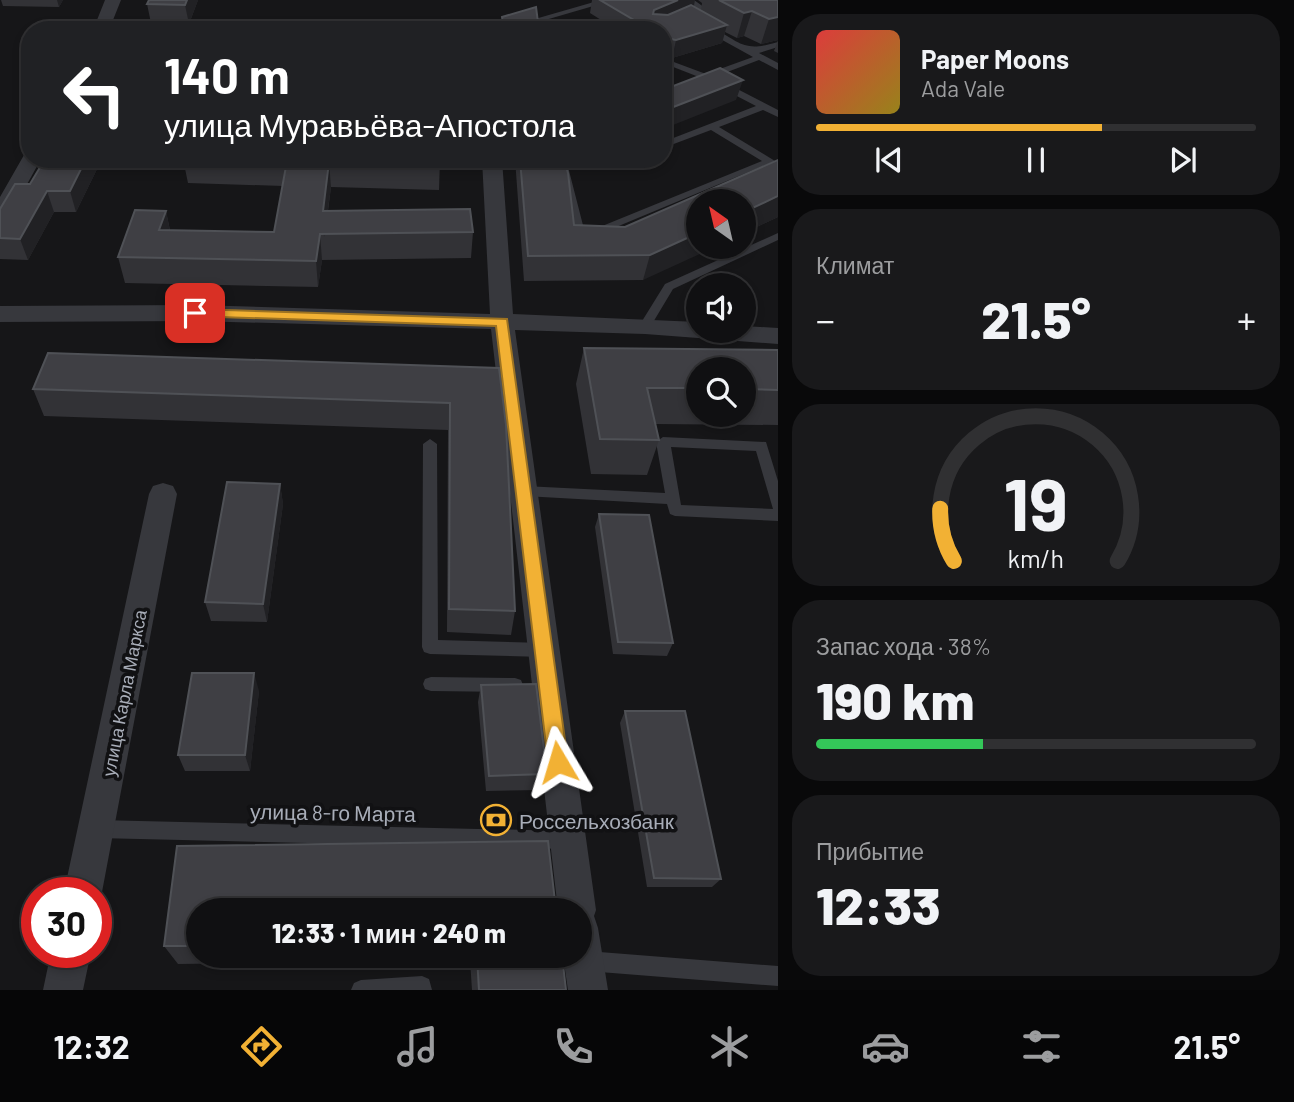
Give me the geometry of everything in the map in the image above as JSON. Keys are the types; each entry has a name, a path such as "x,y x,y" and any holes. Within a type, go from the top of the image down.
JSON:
{"street":[{"path":"105,21 113,0"},
{"path":"0,215 26,168"},
{"path":"493,168 502,322 575,898"},
{"path":"0,314 195,313 686,329"},
{"path":"756,334 778,336"},
{"name":"улица Карла Маркса","path":"86,877 163,494"},
{"path":"63,990 68,968"}],"lane":[{"path":"534,21 610,0"},
{"path":"678,22 704,10 689,0"},
{"path":"689,18 778,67"},
{"path":"738,45 758,51 778,44"},
{"path":"696,81 760,57"},
{"path":"672,63 707,77 778,114"},
{"path":"672,142 763,107"},
{"path":"563,168 581,238 770,161 713,127"},
{"path":"645,326 669,287 778,236"},
{"path":"778,506 761,446 663,442 675,510 778,515"},
{"path":"430,444 430,647 544,650"},
{"path":"524,491 673,499"},
{"path":"430,684 548,685"},
{"name":"улица 8-го Марта","path":"97,829 568,840"},
{"path":"592,961 778,976"},
{"path":"361,990 422,986 422,990"}],"building":[{"path":"149,0 187,0 185,5 147,4"},
{"path":"600,0 678,0 654,10 653,14 668,15 691,5 727,25 676,40 672,39 672,21 636,21"},
{"path":"719,0 778,0 778,17 769,19 752,11 744,13"},
{"path":"536,7 538,21 503,21 502,17"},
{"path":"720,68 743,80 672,108 672,87"},
{"path":"778,160 778,196 756,206 756,189 712,189"},
{"path":"40,168 82,168 70,191 47,191 20,239 0,238 0,209 15,184 30,184"},
{"path":"286,168 328,168 323,211 470,209 473,232 320,234 316,261 118,257 135,210 166,211 159,230 274,232"},
{"path":"521,168 567,168 574,225 625,227 686,200 686,238 650,255 528,256"},
{"path":"584,348 778,350 778,390 756,389 756,357 686,357 686,388 647,388 659,440 600,439"},
{"path":"48,353 499,368 506,425 515,611 449,609 450,403 33,389"},
{"path":"227,482 280,484 263,604 205,602"},
{"path":"599,514 649,515 673,643 618,642"},
{"path":"192,673 254,673 245,755 178,755"},
{"path":"536,684 547,774 489,776 481,685"},
{"path":"625,711 685,711 721,879 654,878"},
{"path":"548,841 555,898 186,898 186,946 164,946 177,846"},
{"path":"478,968 563,968 566,990 479,990"}],"place":[{"name":"Россельхозбанк","path":"496,820"}],"route":[{"path":"195,313 502,322 558,762"}]}
